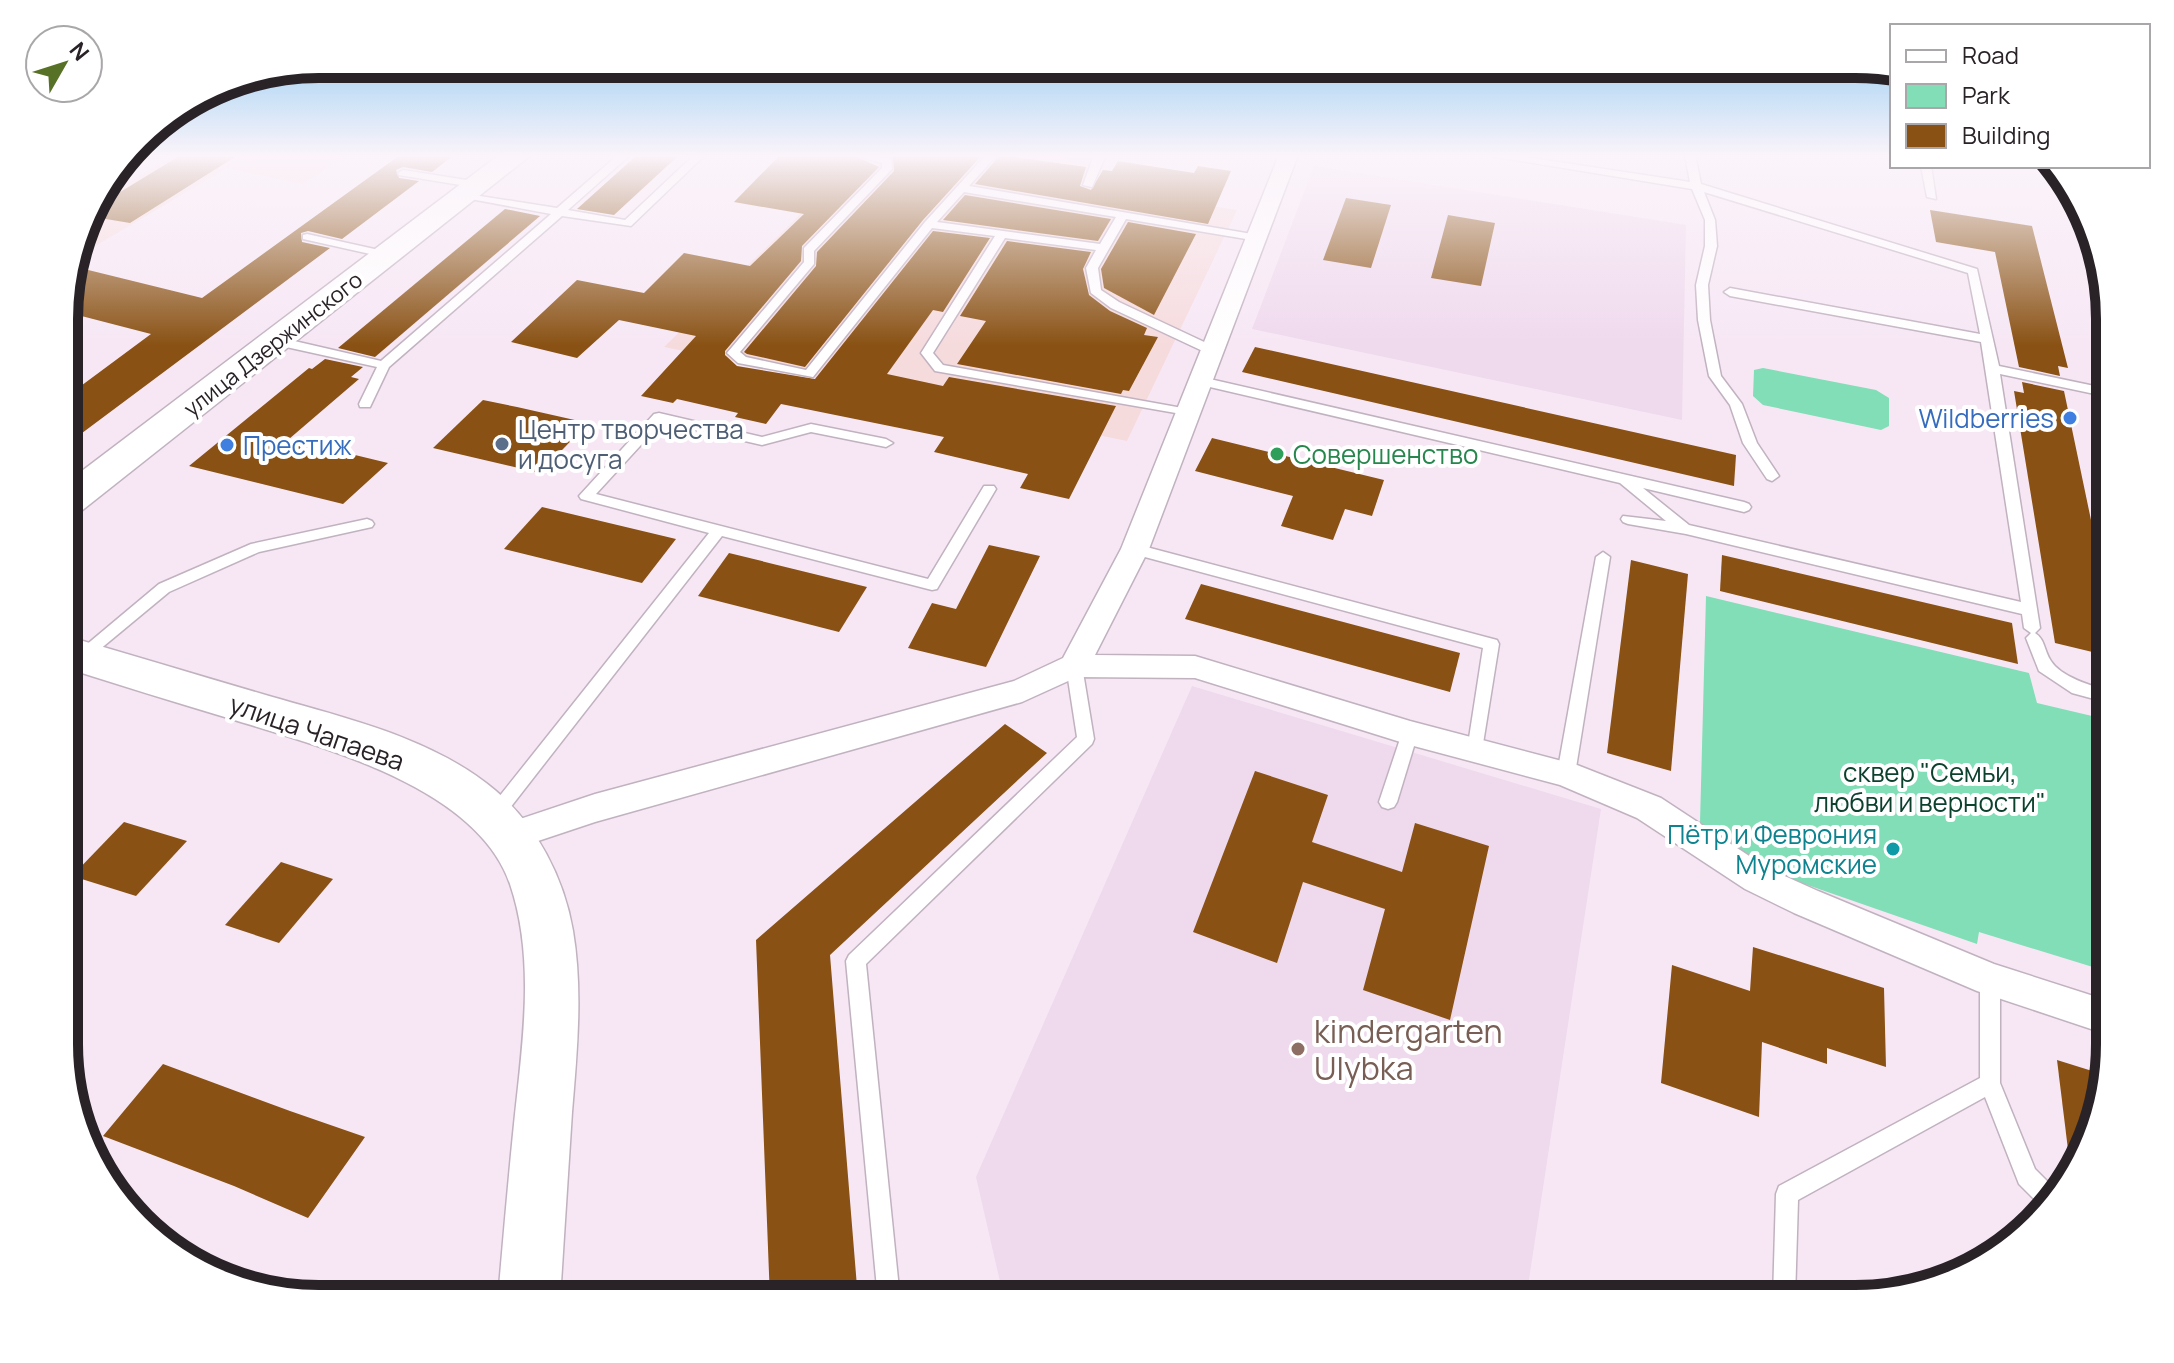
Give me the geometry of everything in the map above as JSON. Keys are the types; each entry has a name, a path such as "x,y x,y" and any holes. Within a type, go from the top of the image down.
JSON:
{"main road":[{"name":"улица Дзержинского","path":"78,494 435,219"},
{"name":"улица Чапаева","path":"78,655 386,750 450,784 502,826 538,889 547,929 551,1017 530,1285"}],"street":[{"path":"1074,666 1135,549 1265,219"},
{"path":"502,826 595,808 1022,690 1074,666 1195,667 1410,733 1566,774 1649,808 1757,879 1990,979 2095,1013"}],"lane":[{"path":"365,404 384,365 554,219"},
{"path":"595,219 627,224 633,219"},
{"path":"839,219 808,250 810,262 733,353 742,360 809,374 934,219"},
{"path":"1121,219 1092,268 1095,291 1115,305 1213,351"},
{"path":"1144,219 1258,238"},
{"path":"1709,219 1711,246 1702,285 1704,320 1715,376 1736,404 1750,443 1772,476"},
{"path":"1802,219 1973,271 1993,369 2033,633 2045,667 2078,689 2095,693"},
{"path":"929,224 1103,248"},
{"path":"1002,234 927,353 939,368 1188,413"},
{"path":"307,237 388,255"},
{"path":"1730,292 1987,339"},
{"path":"277,341 384,365"},
{"path":"1993,369 2095,390"},
{"path":"1201,381 1744,507"},
{"path":"886,443 811,428 762,441 659,417 586,496 932,585 989,489"},
{"path":"1621,479 1686,529"},
{"path":"1628,519 1686,529 2029,610"},
{"path":"78,651 164,588 256,548 367,524"},
{"path":"502,826 720,529"},
{"path":"1135,549 1491,644 1475,751"},
{"path":"1566,774 1603,557"},
{"path":"888,1285 856,961 1086,739 1074,666"},
{"path":"1388,802 1410,733"},
{"path":"1990,979 1990,1083 2027,1176 2044,1193"},
{"path":"1784,1284 1787,1194 1990,1083"}],"shaded area":[{"path":"101,219 142,219 89,250"},
{"path":"796,219 1233,219 1127,441 664,347"},
{"path":"1294,219 1646,219 1686,225 1682,420 1252,329"},
{"name":"kindergarten Ulybka","path":"1192,686 1601,809 1528,1284 1001,1285 976,1177"}],"green space":[{"path":"1763,368 1876,390 1889,398 1889,426 1881,430 1763,405 1753,396 1754,370"},
{"name":"сквер \"Семьи, любви и верности\"","path":"1706,596 2029,673 2037,703 2095,717 2095,968 1979,932 1977,944 1767,871 1700,823"}],"building":[{"path":"104,219 137,219 130,223"},
{"path":"312,219 369,219 342,239 308,231 301,233 302,242 330,248 78,436 78,388 151,334 78,315 84,269 202,298"},
{"path":"493,219 537,219 375,357 338,348"},
{"path":"799,219 829,219 802,246 801,261 725,351 725,355 737,366 815,379 933,231 990,238 943,312 933,310 887,374 943,386 949,377 1116,406 1069,499 1020,488 1028,474 934,452 944,437 781,404 766,424 735,417 738,413 677,399 673,403 641,396 696,336 619,320 577,358 511,342 577,280 644,293 684,253 750,266"},
{"path":"849,219 924,219 805,367 744,352 816,266 817,252"},
{"path":"944,219 1111,219 1098,241"},
{"path":"1177,219 1210,219 1208,224"},
{"path":"1338,219 1387,219 1371,268 1323,260"},
{"path":"1447,219 1495,223 1481,286 1431,278"},
{"path":"1932,219 1985,219 2032,226 2068,368 2058,366 2060,376 2019,367 1995,252 1936,242"},
{"path":"1128,222 1196,234 1154,315 1104,288 1101,269"},
{"path":"1007,241 1091,252 1083,269 1089,295 1110,311 1147,328 1144,335 1158,337 1129,391 1123,390 1121,394 957,364 986,321 960,316"},
{"path":"1255,347 1736,455 1734,486 1242,372"},
{"path":"325,359 363,367 351,377 359,379 289,439 388,463 343,504 189,466 309,368"},
{"path":"2022,382 2064,391 2095,539 2095,653 2055,643 2014,391 2024,393"},
{"name":"Центр творчества и досуга","path":"483,400 588,423 540,473 433,448"},
{"path":"1212,438 1384,480 1372,516 1345,509 1333,540 1281,526 1293,496 1195,471"},
{"path":"542,507 676,539 642,583 504,549"},
{"path":"989,545 1040,556 986,667 908,648 932,603 956,609"},
{"path":"729,553 867,587 839,632 698,596"},
{"path":"1722,555 2012,623 2018,664 1720,591"},
{"path":"1631,560 1688,574 1671,771 1607,753"},
{"path":"1201,584 1460,653 1450,692 1185,619"},
{"path":"1005,724 1047,753 830,955 857,1285 769,1285 756,940"},
{"path":"1255,771 1328,795 1312,842 1402,872 1415,823 1489,846 1450,1020 1363,990 1385,909 1303,882 1277,963 1193,932"},
{"path":"124,822 187,841 136,896 78,878 78,870"},
{"path":"281,862 333,879 279,943 225,925"},
{"path":"1753,947 1884,988 1886,1067 1827,1048 1827,1064 1762,1042 1759,1117 1661,1083 1672,965 1750,991"},
{"path":"2057,1060 2093,1071 2083,1121 2069,1154"},
{"path":"163,1064 365,1137 308,1218 103,1136"}],"place":[{"name":"Wildberries","path":"2070,418"},
{"name":"Центр творчества и досуга","path":"502,444"},
{"name":"Престиж","path":"227,445"},
{"name":"Совершенство","path":"1277,454"},
{"name":"Пётр и Феврония Муромские","path":"1893,849"},
{"name":"kindergarten Ulybka","path":"1298,1049"}]}
